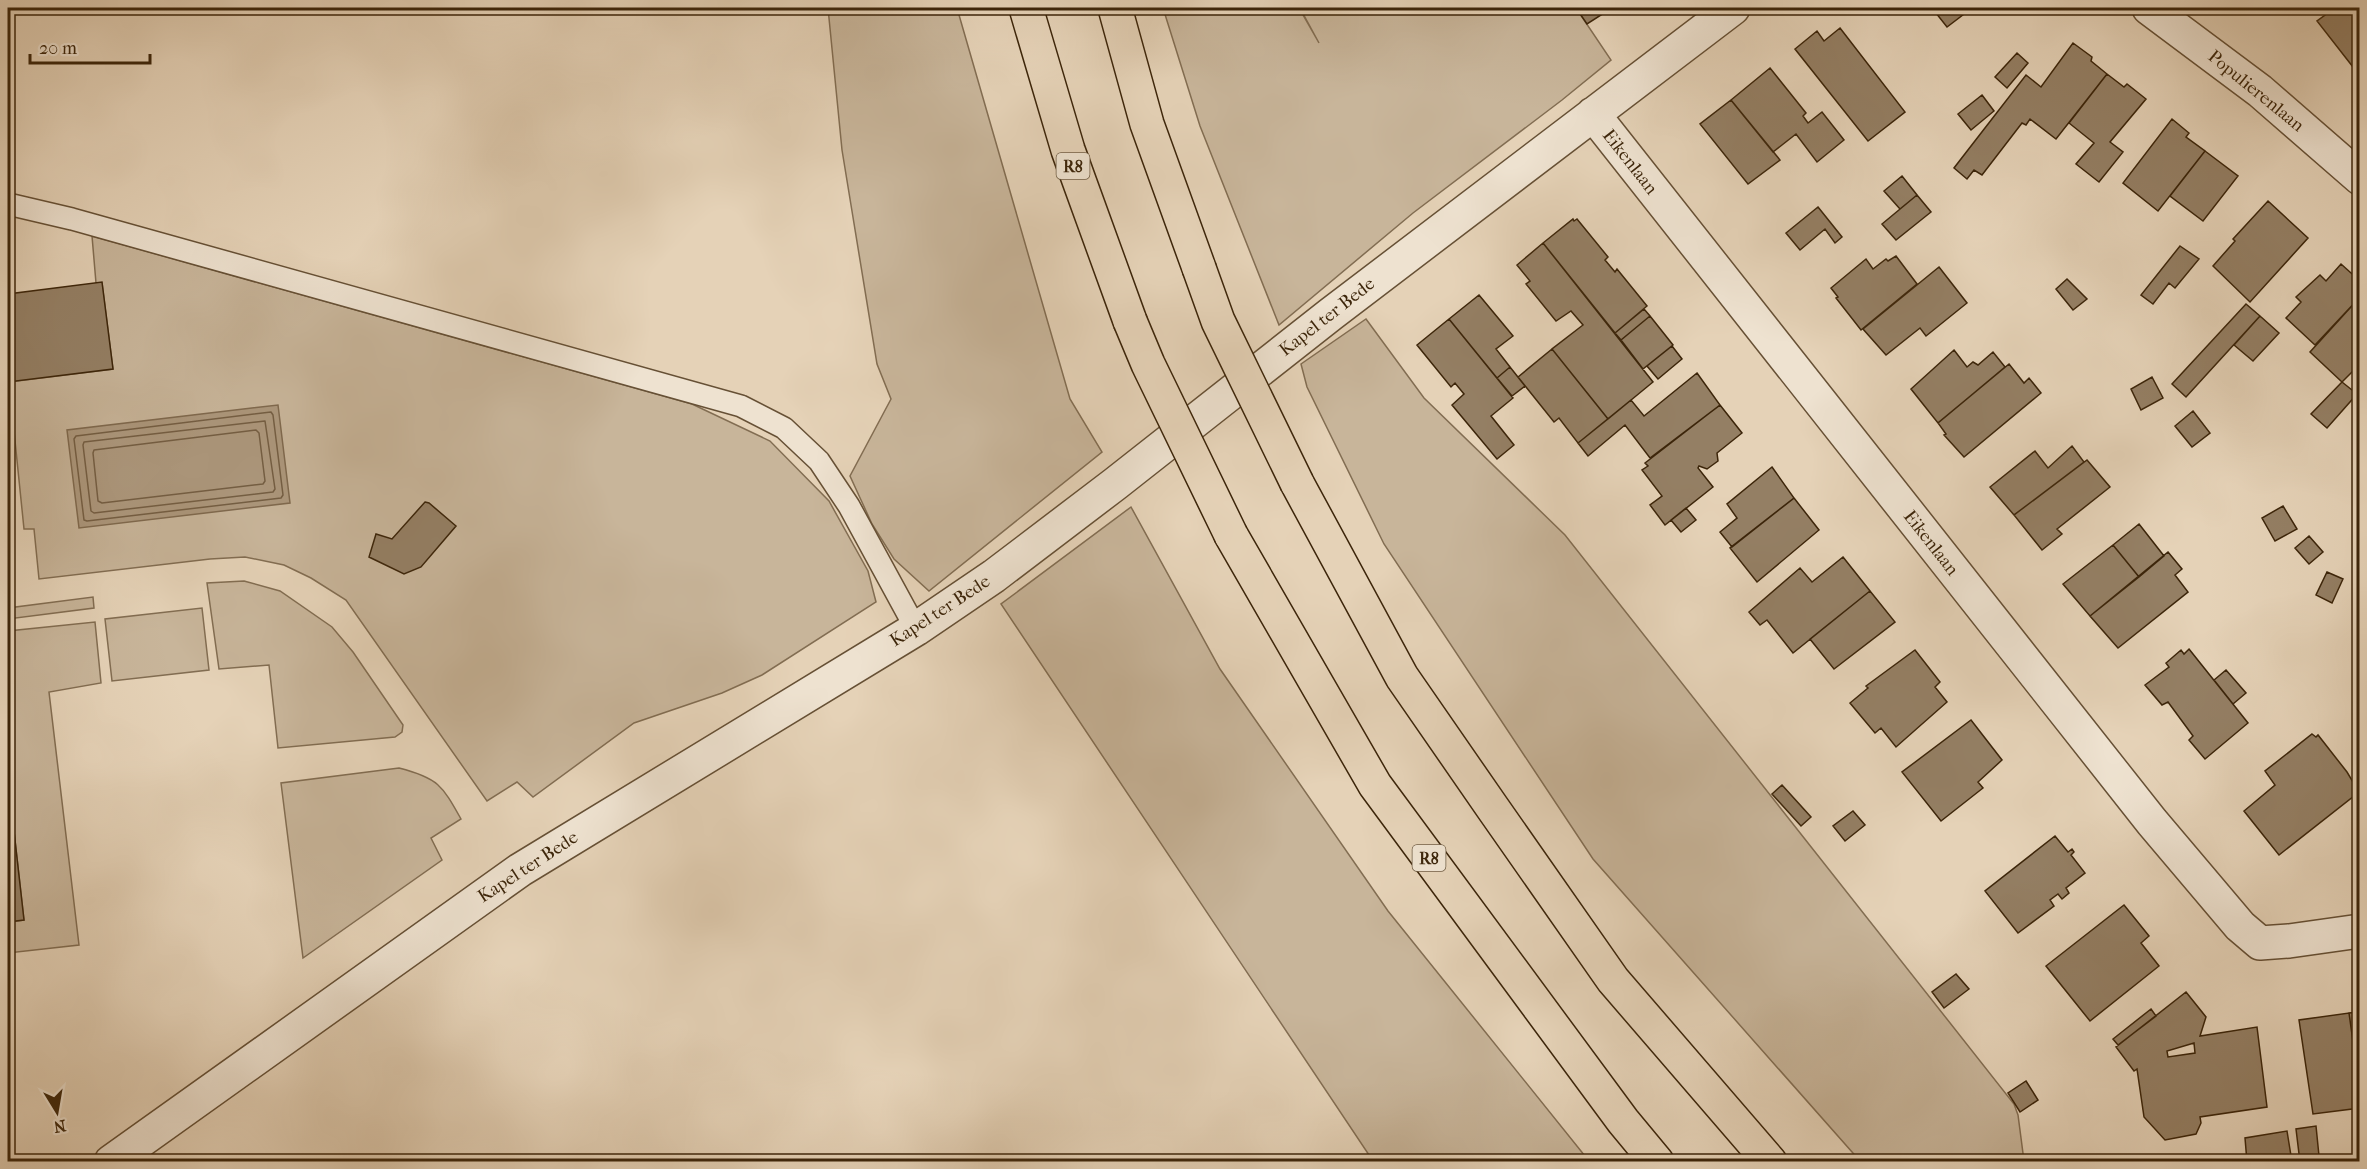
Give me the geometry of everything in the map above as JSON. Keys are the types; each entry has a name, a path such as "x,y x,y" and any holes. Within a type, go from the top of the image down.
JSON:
{"highway":[{"name":"R8","path":"1026,8 1068,150 1130,321 1148,364 1231,535 1375,785 1623,1121 1657,1161"},
{"path":"1115,8 1147,124 1218,321 1297,483 1402,677 1613,980 1770,1161"}],"street":[{"name":"Kapel ter Bede","path":"111,1161 520,870 916,628 994,576 1290,346 1733,8"},
{"name":"Populierenlaan","path":"2149,8 2260,91 2360,178"},
{"name":"Eikenlaan","path":"1593,114 2152,822 2240,926 2260,943 2360,931"}],"lane":[{"path":"8,204 72,219 741,406 784,428 819,461 854,516 916,628"}],"shaded area":[{"path":"828,8 957,8 1070,399 1102,452 929,591 894,559 872,524 850,476 891,399 877,364 842,150"},
{"path":"1163,8 1299,8 1319,43 1300,8 1576,8 1611,60 1413,213 1279,325 1200,126"},
{"path":"92,236 692,404 770,441 829,501 868,571 876,602 762,675 722,693 634,723 533,797 517,782 487,801 346,600 311,578 284,565 245,557 39,579 34,529 24,529 9,382 113,369 102,283 96,283"},
{"path":"1366,319 1424,398 1565,535 2014,1104 2018,1115 2024,1161 1860,1161 1593,859 1384,544 1307,387 1301,364"},
{"path":"1131,507 1220,669 1388,911 1589,1161 1373,1161 1001,604"},
{"path":"244,581 280,591 332,627 353,652 403,725 402,732 395,737 278,748 269,665 219,669 207,583"},
{"path":"93,597 94,608 8,619 8,608"},
{"path":"202,608 209,670 112,681 105,619"},
{"path":"95,622 101,683 49,692 79,945 8,953 8,922 24,920 8,778 8,631"},
{"path":"399,768 422,775 438,784 461,819 431,838 442,860 303,958 281,783"}],"water":[{"path":"278,405 290,503 79,528 67,430"}],"building":[{"path":"1576,8 1612,8 1587,24"},
{"path":"1932,8 1972,8 1947,27"},
{"path":"2335,8 2360,8 2360,76 2317,21"},
{"path":"1840,28 1905,112 1868,141 1795,49 1817,31 1824,41"},
{"path":"2073,43 2092,57 2091,61 2107,74 2056,139 2030,119 2026,125 2022,123 1982,175 1974,170 1967,179 1954,168 2026,75 2041,87"},
{"path":"2017,53 2028,63 2007,88 1995,77"},
{"path":"1770,68 1806,113 1803,116 1808,123 1822,112 1844,140 1817,162 1796,134 1773,152 1731,100"},
{"path":"2107,74 2124,87 2127,84 2146,99 2110,142 2123,152 2099,182 2076,164 2094,143 2069,123"},
{"path":"1982,95 1994,111 1971,130 1958,114"},
{"path":"1731,100 1780,160 1748,184 1700,124"},
{"path":"2172,119 2189,133 2186,137 2205,151 2158,211 2123,183"},
{"path":"2205,151 2238,176 2203,221 2170,196"},
{"path":"1902,176 1917,195 1900,209 1884,191"},
{"path":"1917,195 1931,212 1896,240 1882,224"},
{"path":"2268,201 2308,238 2250,302 2213,266 2235,241 2233,239"},
{"path":"1818,207 1842,237 1835,243 1825,229 1800,250 1786,233"},
{"path":"1573,219 1574,221 1577,219 1608,257 1605,260 1615,272 1617,269 1647,306 1615,333 1543,243"},
{"path":"1543,243 1653,382 1608,419 1552,349 1583,325 1571,311 1556,321 1526,284 1530,281 1517,265"},
{"path":"2180,246 2199,259 2175,288 2169,283 2153,304 2141,295"},
{"path":"1896,256 1917,284 1861,330 1831,288 1866,259 1873,269 1886,259 1888,261"},
{"path":"2341,264 2360,281 2360,297 2315,345 2286,318 2301,302 2296,297 2320,275 2326,281"},
{"path":"1939,267 1967,303 1926,336 1920,328 1886,355 1863,329"},
{"path":"2067,279 2087,299 2073,310 2056,289"},
{"path":"102,282 113,369 8,382 8,294"},
{"path":"1479,295 1513,336 1496,349 1510,367 1497,378 1449,319"},
{"path":"2360,297 2360,364 2342,382 2310,352"},
{"path":"2246,304 2260,316 2186,397 2172,384"},
{"path":"1644,309 1650,316 1621,340 1615,333"},
{"path":"1650,316 1673,345 1643,369 1621,340"},
{"path":"2260,316 2279,333 2253,361 2234,345"},
{"path":"1449,319 1513,398 1491,416 1514,445 1497,459 1452,405 1464,394 1455,383 1451,387 1417,345"},
{"path":"1672,346 1682,359 1658,379 1647,366"},
{"path":"1552,349 1608,419 1578,443 1559,418 1554,422 1518,377"},
{"path":"1954,350 1967,367 1973,362 1978,365 1993,352 2005,367 1938,423 1911,389"},
{"path":"2009,364 2024,383 2029,378 2041,393 1964,457 1944,435 1946,434 1938,423"},
{"path":"1510,367 1525,386 1512,396 1497,378"},
{"path":"1697,373 1720,405 1650,458 1625,425 1588,456 1578,443 1631,400 1644,416"},
{"path":"2152,377 2163,398 2141,410 2131,389"},
{"path":"2342,382 2357,394 2327,428 2311,414"},
{"path":"1720,405 1742,433 1717,453 1718,461 1707,469 1699,466 1698,468 1713,487 1665,525 1650,505 1662,496 1642,470 1648,466 1645,463"},
{"path":"2193,411 2210,433 2192,447 2175,426"},
{"path":"2072,446 2084,462 2014,515 1990,487 2035,451 2048,468"},
{"path":"2087,460 2110,487 2057,529 2062,534 2042,550 2014,515"},
{"path":"1772,467 1794,498 1732,547 1720,532 1737,518 1727,504"},
{"path":"1794,498 1819,530 1757,582 1730,548"},
{"path":"425,502 456,526 421,567 404,574 369,557 376,534 392,539"},
{"path":"2283,506 2297,529 2275,541 2262,518"},
{"path":"1686,508 1696,520 1681,532 1671,520"},
{"path":"2139,524 2164,556 2139,577 2113,545"},
{"path":"2309,536 2323,552 2309,564 2295,548"},
{"path":"2113,545 2139,577 2090,616 2063,584"},
{"path":"2168,552 2182,569 2175,575 2188,592 2118,648 2090,616"},
{"path":"1843,557 1870,591 1793,653 1767,620 1760,625 1749,612 1800,568 1812,582"},
{"path":"2327,572 2343,579 2332,603 2316,595"},
{"path":"1870,591 1895,622 1834,669 1810,639"},
{"path":"2189,649 2248,723 2205,759 2189,740 2193,736 2168,702 2162,705 2145,685 2169,667 2166,663 2181,650 2184,654"},
{"path":"1915,650 1940,682 1935,687 1947,702 1896,747 1881,728 1875,733 1850,703 1868,688 1866,686"},
{"path":"2226,670 2246,693 2233,704 2214,680"},
{"path":"1971,720 2002,760 1978,782 1983,788 1941,821 1902,772"},
{"path":"2312,734 2316,737 2318,735 2347,772 2359,792 2279,855 2244,811 2275,785 2265,771"},
{"path":"8,778 24,920 8,922"},
{"path":"1782,785 1811,817 1801,826 1772,794"},
{"path":"1853,811 1865,825 1845,841 1833,826"},
{"path":"2055,836 2068,852 2072,849 2074,852 2071,855 2085,873 2066,888 2069,893 2062,899 2058,894 2050,900 2054,906 2018,933 1985,891"},
{"path":"2124,905 2149,936 2141,943 2159,966 2090,1021 2046,966"},
{"path":"1956,974 1969,989 1944,1008 1932,992"},
{"path":"2186,992 2206,1017 2200,1036 2257,1027 2267,1107 2200,1117 2201,1123 2196,1134 2165,1140 2144,1117 2137,1069 2134,1071 2116,1047","holes":["2194,1043 2195,1053 2168,1057 2167,1051"]},
{"path":"2151,1009 2156,1016 2118,1045 2113,1039"},
{"path":"2360,1012 2360,1092 2349,1013"},
{"path":"2349,1013 2360,1092 2360,1108 2313,1114 2299,1020"},
{"path":"2026,1081 2038,1100 2020,1112 2008,1093"},
{"path":"2316,1126 2319,1156 2314,1156 2315,1162 2300,1162 2296,1129"},
{"path":"2287,1131 2292,1162 2247,1162 2245,1138"}]}
